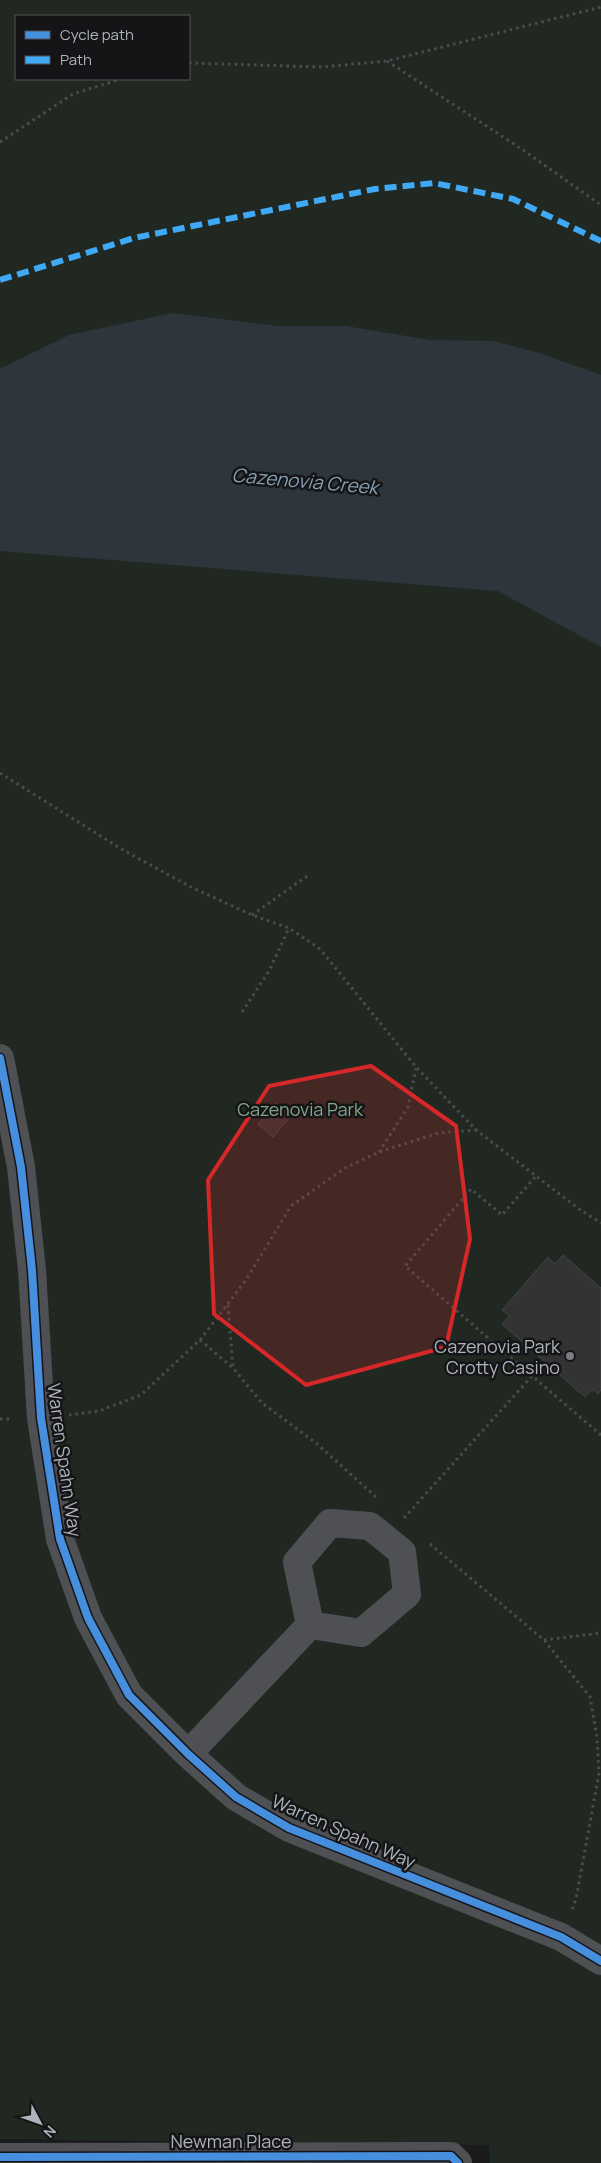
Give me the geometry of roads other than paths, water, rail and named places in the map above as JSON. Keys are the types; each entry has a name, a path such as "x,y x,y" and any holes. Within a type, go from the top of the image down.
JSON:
{"street":[{"name":"Warren Spahn Way","path":"0,1058 21,1168 32,1270 41,1418 60,1539 88,1618 129,1695 188,1754 236,1797 289,1828 561,1937 601,1961"},
{"path":"330,1522 370,1526 402,1552 407,1594 361,1633 310,1625 297,1562 330,1522"},
{"path":"188,1754 310,1625"},
{"name":"Newman Place","path":"0,2157 451,2156 458,2163"}],"water":[{"name":"Cazenovia Creek","path":"173,313 278,326 346,326 430,340 493,341 536,352 601,375 601,647 498,591 0,551 0,369 69,335"}],"place":[{"name":"Cazenovia Park Crotty Casino","path":"570,1356"}],"park label":[{"name":"Cazenovia Park","path":"300,1109"}]}
